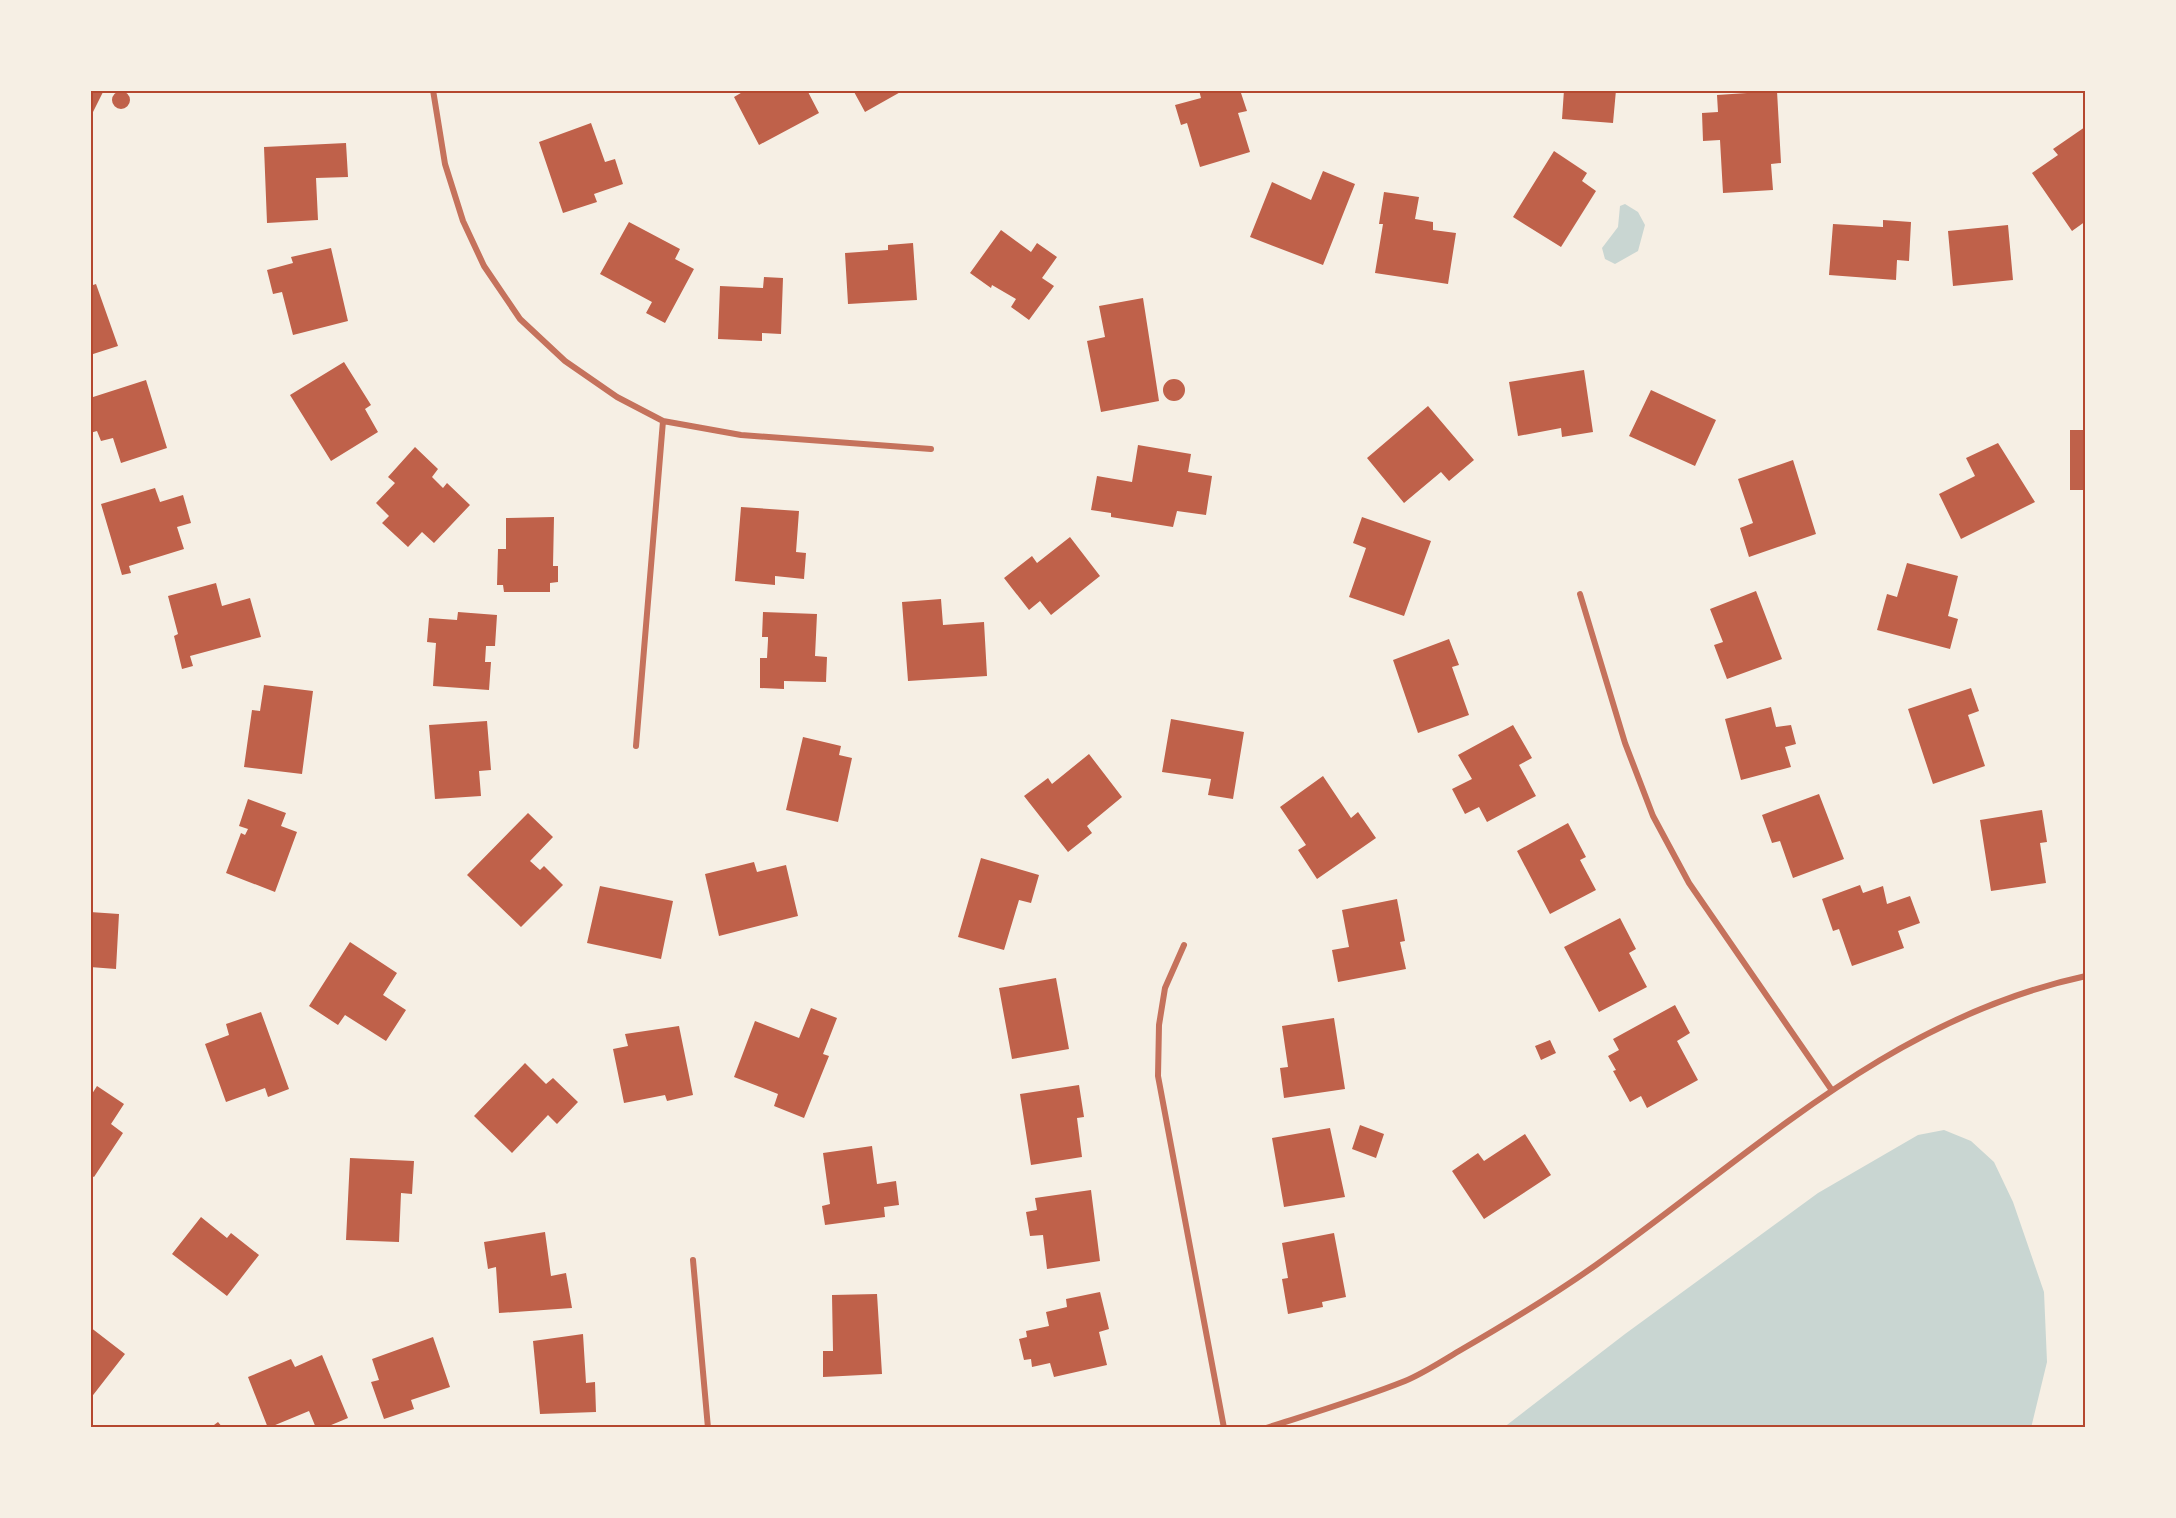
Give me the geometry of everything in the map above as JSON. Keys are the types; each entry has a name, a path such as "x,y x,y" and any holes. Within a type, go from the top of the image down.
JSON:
{"street":[{"path":"433,90 445,164 463,220 484,266 520,319 565,361 617,397 663,421 741,435 932,449"},
{"path":"636,746 663,421"},
{"path":"1580,594 1625,743 1653,816 1689,883 1831,1089"},
{"path":"1184,945 1165,988 1159,1025 1158,1076 1224,1428"},
{"path":"1266,1428 1408,1380 1511,1322 1596,1265 1831,1089 1925,1033 1996,1002 2086,976"},
{"path":"693,1260 708,1428"}],"shaded area":[{"path":"1625,204 1638,212 1645,225 1638,251 1615,264 1605,259 1602,248 1618,227 1620,206"},
{"path":"1944,1130 1971,1141 1994,1162 2013,1202 2044,1292 2047,1362 2031,1428 1503,1428 1625,1334 1818,1193 1918,1135"}],"building":[{"path":"90,90 104,90 90,118"},
{"path":"746,90 807,90 819,113 759,145 734,97"},
{"path":"853,90 904,90 865,112"},
{"path":"1199,90 1240,90 1247,111 1238,113 1250,152 1200,167 1187,123 1181,125 1175,105 1201,98"},
{"path":"1564,90 1616,90 1613,123 1562,119"},
{"path":"121,91 127,94 130,100 127,106 121,109 115,106 112,100 115,94"},
{"path":"1777,91 1781,163 1771,164 1773,190 1723,193 1720,140 1703,141 1702,113 1718,112 1717,95"},
{"path":"591,123 605,162 615,159 623,184 594,194 597,202 563,213 539,142"},
{"path":"2085,127 2086,221 2072,231 2032,173 2058,155 2053,149"},
{"path":"346,143 348,177 316,178 318,220 267,223 264,147"},
{"path":"1554,151 1587,173 1582,181 1596,191 1561,247 1513,217"},
{"path":"1323,171 1355,184 1323,265 1250,237 1272,182 1311,200"},
{"path":"1384,192 1419,197 1415,219 1433,222 1433,230 1456,233 1448,284 1375,273 1383,224 1379,224"},
{"path":"1883,220 1911,222 1909,261 1897,260 1896,280 1829,275 1833,224 1883,227"},
{"path":"629,222 680,249 675,259 694,269 665,323 646,313 652,302 600,274"},
{"path":"2008,225 2013,280 1953,286 1948,231"},
{"path":"1001,230 1031,252 1037,243 1057,257 1042,278 1054,286 1029,320 1011,307 1016,299 992,285 991,288 970,273"},
{"path":"913,243 917,300 848,304 845,253 888,250 888,245"},
{"path":"331,248 348,321 293,335 282,292 273,294 267,270 293,263 291,257"},
{"path":"764,277 783,278 781,334 762,333 762,341 718,339 720,286 763,288"},
{"path":"96,284 118,346 90,355 90,286"},
{"path":"1143,298 1159,401 1101,412 1087,341 1105,337 1099,306"},
{"path":"344,362 371,405 365,409 378,432 331,461 290,395"},
{"path":"1584,370 1593,432 1562,437 1561,428 1518,436 1509,382"},
{"path":"1174,379 1182,382 1185,390 1182,398 1174,401 1166,398 1163,390 1166,382"},
{"path":"146,380 167,448 121,463 113,438 101,441 97,431 90,433 90,398"},
{"path":"1651,390 1716,420 1695,466 1629,436"},
{"path":"1428,406 1474,460 1449,481 1441,472 1404,503 1367,458"},
{"path":"2070,430 2086,430 2086,490 2070,490"},
{"path":"1998,443 2035,502 1961,539 1939,494 1975,476 1966,458"},
{"path":"1138,445 1191,454 1188,472 1212,476 1206,515 1177,511 1173,527 1111,517 1111,513 1091,510 1097,476 1132,482"},
{"path":"415,447 438,469 432,477 443,488 447,483 470,505 434,543 422,532 408,547 382,523 389,516 376,503 395,483 388,477"},
{"path":"1793,460 1816,534 1749,557 1740,528 1753,523 1738,479"},
{"path":"155,488 160,502 183,495 191,523 177,527 184,549 129,566 131,573 122,575 101,504"},
{"path":"741,507 799,511 796,552 806,553 804,579 775,576 775,585 735,581"},
{"path":"554,517 553,566 558,566 558,582 550,583 550,592 504,592 503,585 497,585 498,549 506,549 506,518"},
{"path":"1362,517 1431,541 1404,616 1349,597 1366,548 1353,543"},
{"path":"1070,537 1100,576 1051,615 1040,601 1029,610 1004,578 1032,556 1037,563"},
{"path":"1907,563 1958,576 1948,616 1958,619 1950,649 1877,630 1887,594 1897,597"},
{"path":"216,583 222,606 250,598 261,637 190,656 193,666 182,669 174,636 178,634 168,596"},
{"path":"1756,591 1782,659 1727,679 1714,645 1723,642 1710,609"},
{"path":"941,599 943,625 984,622 987,676 908,681 902,602"},
{"path":"458,612 497,615 495,646 486,646 485,662 491,662 489,690 433,686 436,643 427,642 429,618 457,620"},
{"path":"763,612 817,614 815,656 827,657 826,682 784,681 784,689 760,688 760,658 767,658 768,640 768,637 762,637"},
{"path":"1449,639 1459,665 1452,667 1469,715 1418,733 1393,660"},
{"path":"264,685 313,691 302,774 244,767 252,710 260,711"},
{"path":"1971,688 1979,711 1968,715 1985,766 1933,784 1908,709"},
{"path":"1771,707 1776,727 1791,725 1796,744 1785,747 1791,767 1741,780 1725,719"},
{"path":"1171,719 1244,732 1233,799 1208,795 1211,779 1162,772"},
{"path":"487,721 491,770 479,771 481,796 435,799 429,725"},
{"path":"1513,725 1532,758 1519,765 1536,796 1487,822 1479,807 1465,814 1452,789 1472,779 1458,755"},
{"path":"803,737 841,746 839,755 852,758 838,822 786,810"},
{"path":"1089,754 1122,797 1087,826 1092,833 1068,852 1024,796 1048,778 1052,784"},
{"path":"1323,776 1351,818 1358,812 1376,838 1317,879 1298,850 1306,845 1280,807"},
{"path":"1819,794 1844,859 1793,878 1780,841 1772,843 1762,815"},
{"path":"248,799 286,813 281,826 297,832 275,892 226,873 241,833 245,835 248,829 239,826"},
{"path":"2042,810 2047,842 2040,843 2046,883 1991,891 1980,820"},
{"path":"528,813 553,837 530,861 540,870 544,866 563,885 521,927 467,875"},
{"path":"1568,823 1586,857 1580,860 1596,890 1550,914 1517,851"},
{"path":"981,858 1039,875 1031,903 1019,900 1004,950 958,937"},
{"path":"754,862 757,872 786,865 798,916 719,936 705,874"},
{"path":"1860,885 1863,893 1883,886 1887,904 1910,896 1920,923 1898,931 1904,948 1852,966 1839,929 1833,931 1822,899"},
{"path":"600,886 673,901 661,959 587,943"},
{"path":"1397,899 1405,941 1400,942 1406,969 1338,982 1332,950 1349,947 1342,910"},
{"path":"90,912 119,914 116,969 90,967"},
{"path":"1620,918 1636,949 1629,953 1647,987 1599,1012 1564,947"},
{"path":"350,942 397,973 383,995 406,1010 386,1041 345,1015 338,1025 309,1006"},
{"path":"1056,978 1069,1049 1012,1059 999,988"},
{"path":"1675,1005 1690,1033 1677,1041 1698,1080 1647,1108 1641,1096 1630,1102 1613,1071 1616,1070 1608,1056 1619,1050 1613,1039"},
{"path":"811,1008 837,1018 823,1054 829,1056 804,1118 774,1106 778,1094 734,1077 755,1021 799,1038"},
{"path":"261,1012 289,1089 268,1097 265,1088 226,1102 205,1044 229,1035 226,1024"},
{"path":"1334,1018 1345,1089 1284,1098 1280,1068 1288,1067 1282,1026"},
{"path":"679,1026 693,1095 667,1101 665,1095 624,1103 613,1049 628,1046 625,1034"},
{"path":"1550,1040 1556,1053 1541,1060 1535,1046"},
{"path":"525,1063 546,1084 553,1078 578,1102 557,1124 548,1115 512,1153 474,1116"},
{"path":"1079,1085 1084,1117 1077,1118 1082,1157 1031,1165 1020,1094"},
{"path":"97,1086 124,1104 111,1124 123,1133 94,1177 90,1175 90,1097"},
{"path":"1360,1125 1384,1134 1376,1158 1352,1149"},
{"path":"1330,1128 1345,1197 1284,1207 1272,1138"},
{"path":"1525,1134 1551,1175 1484,1219 1452,1171 1478,1153 1484,1161"},
{"path":"872,1146 877,1184 896,1181 899,1205 884,1207 885,1217 825,1225 822,1206 830,1204 823,1153"},
{"path":"350,1158 414,1161 412,1194 401,1193 399,1242 346,1240"},
{"path":"1091,1190 1100,1261 1047,1269 1043,1235 1030,1236 1026,1212 1037,1210 1035,1198"},
{"path":"201,1217 227,1238 231,1233 259,1255 227,1296 172,1254"},
{"path":"545,1232 551,1276 566,1273 572,1308 499,1313 496,1267 488,1269 484,1242"},
{"path":"1334,1233 1346,1297 1322,1302 1323,1307 1288,1314 1282,1279 1288,1278 1282,1243"},
{"path":"1100,1292 1109,1329 1099,1332 1107,1365 1054,1377 1050,1363 1032,1367 1031,1359 1024,1360 1019,1339 1027,1337 1026,1331 1049,1326 1046,1312 1067,1307 1066,1299"},
{"path":"877,1294 882,1374 823,1377 823,1351 833,1351 832,1295"},
{"path":"90,1327 125,1354 90,1399"},
{"path":"583,1334 586,1383 595,1382 596,1412 540,1414 533,1341"},
{"path":"433,1337 450,1387 411,1400 414,1409 384,1419 371,1382 379,1380 372,1359"},
{"path":"322,1355 348,1418 324,1428 316,1428 309,1411 268,1428 248,1377 291,1359 295,1367"},
{"path":"218,1422 223,1428 210,1428"}]}
